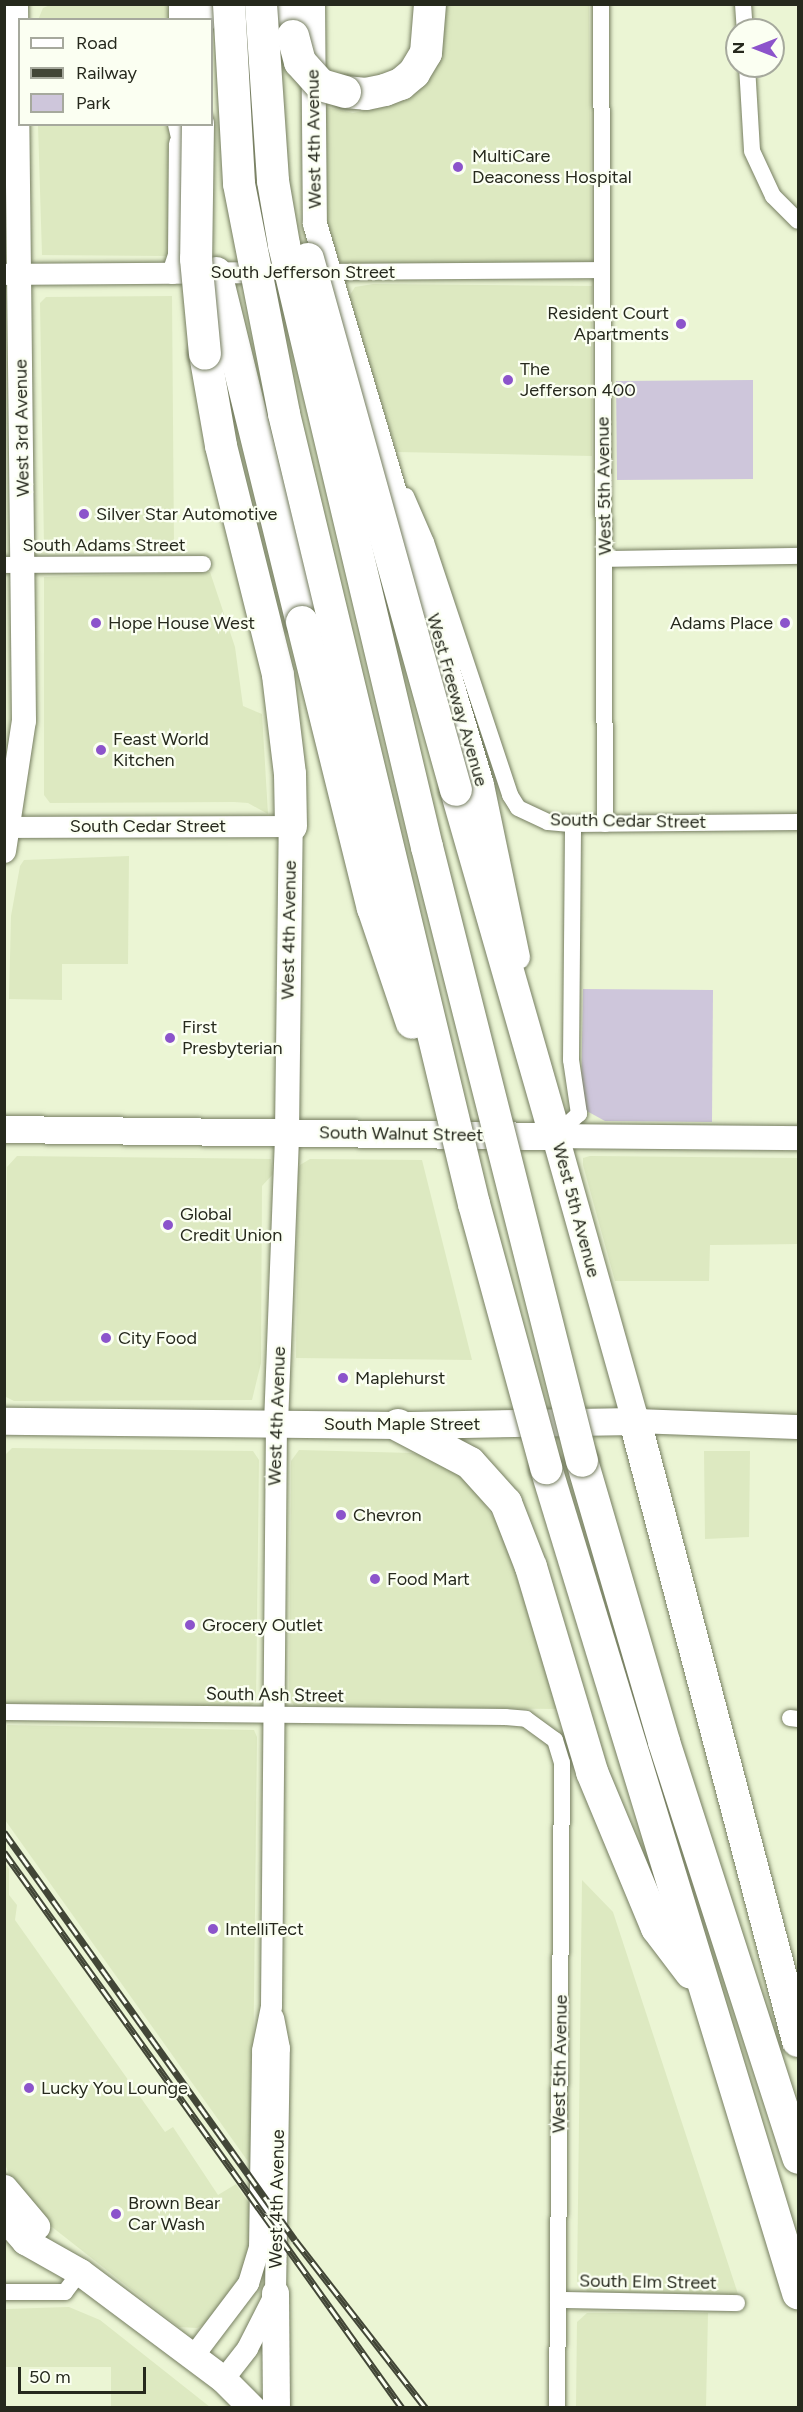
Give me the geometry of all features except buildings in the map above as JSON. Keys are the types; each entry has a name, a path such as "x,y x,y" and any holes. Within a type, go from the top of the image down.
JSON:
{"highway":[{"path":"229,4 238,173 255,270 287,426 474,1204 546,1468 798,2293"},
{"path":"261,4 261,51 273,181 289,267 427,847 582,1461 664,1742 798,2158"},
{"path":"290,4 292,36 300,62 321,85 345,92 366,94 401,84 414,73 426,53 430,4"},
{"path":"261,51 277,137 321,306 555,1136"},
{"path":"186,127 205,354 221,446 278,675 290,774 291,826"},
{"path":"216,273 373,908 474,1204"},
{"path":"635,1421 798,2041"},
{"path":"398,1425 470,1463 506,1503 531,1567 596,1782 657,1928 704,1989"}],"main road":[{"name":"West 3rd Avenue","path":"4,851 24,721 14,565 13,274 16,4"},
{"name":"West 4th Avenue","path":"313,4 314,210 329,272"},
{"path":"186,127 216,273"},
{"name":"West Freeway Avenue","path":"329,272 385,452 482,785 555,1136"},
{"name":"West 4th Avenue","path":"276,1424 287,1133 291,826"},
{"name":"South Walnut Street","path":"4,1129 798,1138"},
{"name":"West 5th Avenue","path":"555,1136 635,1421"},
{"name":"South Maple Street","path":"4,1420 398,1425 635,1421 798,1427"},
{"path":"4,2188 80,2272"},
{"path":"4,2217 25,2241 80,2272 223,2379 252,2408"},
{"path":"275,2293 276,2408"}],"street":[{"name":"West 5th Avenue","path":"602,4 605,824"},
{"path":"748,78 752,151 773,196 798,221"},
{"path":"172,273 178,254 186,127"},
{"name":"South Jefferson Street","path":"13,274 602,270"},
{"name":"South Cedar Street","path":"385,452 426,542 510,795 518,808 535,819 573,824 798,822"},
{"path":"605,559 798,556"},
{"name":"South Adams Street","path":"14,565 203,564"},
{"name":"West 5th Avenue","path":"555,1136 579,1114 572,1060 573,824"},
{"name":"South Cedar Street","path":"7,827 291,826"},
{"name":"West 4th Avenue","path":"192,2357 248,2283 257,2260 262,2050 271,2006 276,1424"},
{"name":"South Ash Street","path":"4,1712 505,1717 526,1719 543,1728"},
{"name":"West 5th Avenue","path":"543,1728 555,1740 562,1763 557,2408"},
{"name":"West 4th Avenue","path":"223,2379 247,2348 275,2293 279,2048 271,2006"},
{"path":"4,2292 66,2292 80,2272"},
{"name":"South Elm Street","path":"558,2300 737,2302"}],"shaded area":[{"path":"50,5 166,5 170,18 39,18 43,8"},
{"name":"MultiCare Deaconess Hospital","path":"440,5 589,5 592,263 346,264 335,259 325,222 325,107 353,113 382,107 408,93"},
{"path":"38,126 171,126 169,256 42,255"},
{"path":"373,284 592,286 592,456 397,452 348,298 355,287"},
{"path":"172,296 174,547 44,546 40,303 46,297"},
{"path":"210,572 235,647 243,706 262,714 268,814 248,803 234,802 50,803 44,795 44,577"},
{"path":"129,856 128,964 62,964 62,1000 9,999 11,916 20,866 24,860"},
{"path":"17,1156 271,1159 273,1174 262,1186 261,1363 252,1400 14,1401 6,1397 7,1167"},
{"path":"590,1156 798,1158 798,1244 710,1245 709,1281 615,1281 583,1165 583,1158"},
{"path":"310,1159 422,1160 472,1360 296,1358 298,1171 300,1165"},
{"path":"12,1448 253,1451 259,1460 256,1702 247,1707 5,1703 4,1456"},
{"path":"299,1450 412,1453 428,1457 467,1478 501,1529 559,1709 294,1706 289,1697 291,1461"},
{"path":"704,1451 750,1451 749,1537 705,1539"},
{"path":"7,1725 254,1730 257,1737 252,2167 5,1820"},
{"path":"4,1862 9,1869 9,1895 17,1905 15,1920 165,2132 173,2127 218,2195 236,2184 252,2208 248,2265 205,2324 197,2328 179,2327 47,2223 18,2191 8,2172 4,2160"},
{"path":"582,1880 613,1912 738,2294 588,2292 577,2282"},
{"path":"69,2307 100,2320 210,2407 111,2407 111,2367 5,2367 5,2309"},
{"path":"587,2313 708,2313 706,2407 576,2407 577,2322"}],"green space":[{"path":"753,380 753,479 617,480 616,381"},
{"path":"583,989 713,990 712,1122 605,1121 585,1110 581,1097"}],"railway":[{"path":"4,1832 295,2240 426,2408"},
{"path":"4,1852 402,2408"}],"place":[{"name":"MultiCare Deaconess Hospital","path":"458,167"},
{"name":"Resident Court Apartments","path":"681,324"},
{"name":"The Jefferson 400","path":"508,380"},
{"name":"Silver Star Automotive","path":"84,514"},
{"name":"Hope House West","path":"96,623"},
{"name":"Adams Place","path":"785,623"},
{"name":"Feast World Kitchen","path":"101,750"},
{"name":"First Presbyterian","path":"170,1038"},
{"name":"Global Credit Union","path":"168,1225"},
{"name":"City Food","path":"106,1338"},
{"name":"Maplehurst","path":"343,1378"},
{"name":"Chevron","path":"341,1515"},
{"name":"Food Mart","path":"375,1579"},
{"name":"Grocery Outlet","path":"190,1625"},
{"name":"IntelliTect","path":"213,1929"},
{"name":"Lucky You Lounge","path":"29,2088"},
{"name":"Brown Bear Car Wash","path":"116,2214"}]}
